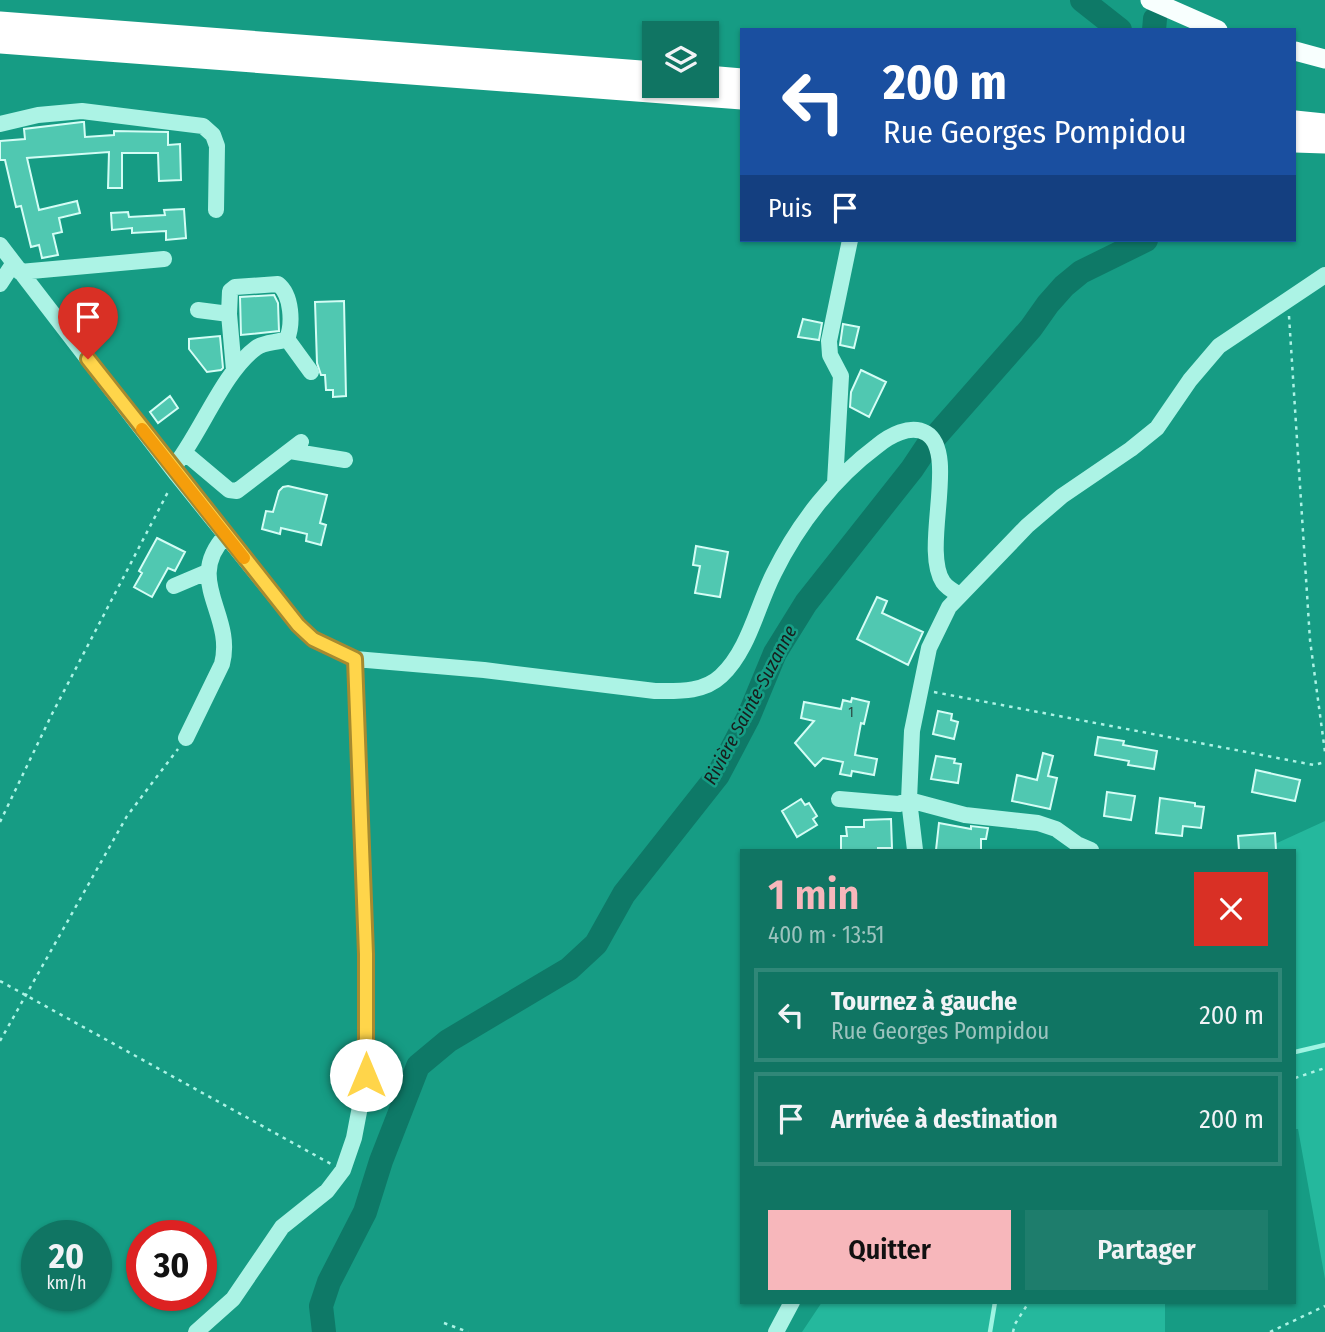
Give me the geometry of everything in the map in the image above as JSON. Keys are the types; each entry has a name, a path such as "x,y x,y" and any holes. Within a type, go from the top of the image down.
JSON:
{"highway":[{"path":"0,22 642,71"},
{"path":"0,43 740,99"},
{"path":"719,77 740,79"},
{"path":"1296,121 1325,122"},
{"path":"1296,142 1325,144"}],"main road":[{"path":"1150,0 1213,28"},
{"path":"1296,51 1325,59"}],"street":[{"path":"0,124 38,115 82,111 203,126 213,135 217,146 216,210"},
{"path":"835,483 841,376 831,355 829,341 850,242"},
{"path":"0,245 298,625 313,639 355,659 484,670 655,691 683,691 704,687 720,677 734,659 794,536 835,483 858,460 887,438 908,431 927,433 935,442 939,456 940,481 936,560 942,580 947,587 960,595"},
{"path":"0,284 17,268 164,259"},
{"path":"915,849 909,800 912,732 934,635 949,607 1027,526 1062,496 1157,428 1190,380 1219,346 1325,275"},
{"path":"234,370 229,314 230,291 236,287 278,285 285,290 288,297 290,331 287,339"},
{"path":"198,310 229,314"},
{"path":"175,471 234,370 261,345 287,339"},
{"path":"287,339 311,372"},
{"path":"186,453 229,491 237,492 296,447 345,460"},
{"path":"186,738 224,654 223,631 207,572 214,548 226,535"},
{"path":"174,586 207,572"},
{"path":"196,1332 233,1299 282,1227 327,1191 343,1170 354,1139 366,1075 366,954 355,659"},
{"path":"839,799 899,804 909,800 965,815 1047,825 1089,849"},
{"path":"776,1332 791,1304"}],"path":[{"path":"1288,299 1310,640 1325,752"},
{"path":"0,822 175,471"},
{"path":"920,689 1314,765 1325,762"},
{"path":"0,1041 127,816 186,738"},
{"path":"0,981 343,1170"},
{"path":"1296,1078 1325,1068"},
{"path":"1013,1332 1027,1304"},
{"path":"1270,1332 1325,1306"},
{"path":"444,1324 468,1332"}],"green space":[{"path":"1325,821 1325,1279 1296,1129 1296,849 1264,849"},
{"path":"821,1304 1165,1304 1165,1332 802,1332"}],"building":[{"path":"84,122 85,137 114,135 114,131 168,132 168,145 180,144 181,180 159,181 158,153 122,153 122,188 108,188 109,152 27,158 39,210 77,201 80,213 59,218 62,232 53,234 58,255 42,258 39,245 31,247 21,206 16,207 5,160 0,160 0,141 25,139 24,129"},
{"path":"184,209 186,238 166,240 166,231 132,233 132,228 112,230 111,213 128,212 129,217 165,215 164,210"},
{"path":"274,295 278,303 279,331 241,335 240,297"},
{"path":"344,301 346,396 333,397 333,390 326,390 325,375 321,375 317,363 315,302"},
{"path":"803,319 822,323 819,340 798,337"},
{"path":"843,324 859,327 854,348 840,345"},
{"path":"220,336 223,368 207,372 189,349 189,339"},
{"path":"861,370 886,382 869,417 850,407 851,392"},
{"path":"170,396 178,408 158,423 150,412"},
{"path":"288,486 327,495 320,523 326,525 321,545 306,541 307,534 281,528 280,534 262,529 266,511 273,512 279,491"},
{"path":"157,538 185,552 175,571 168,568 152,597 134,587 142,573 139,571"},
{"path":"696,546 728,552 720,597 695,593 700,566 693,565"},
{"path":"877,597 887,601 882,613 923,632 908,665 857,639"},
{"path":"852,698 869,702 864,724 861,723 855,755 877,759 874,775 852,771 851,776 840,774 843,762 823,758 815,766 795,743 814,721 801,718 804,702 841,709 843,700 851,702"},
{"path":"938,711 952,714 951,720 958,722 954,739 933,734"},
{"path":"1098,737 1124,741 1123,745 1157,751 1154,769 1128,765 1129,761 1095,755"},
{"path":"1043,753 1053,756 1048,776 1057,778 1050,809 1012,801 1017,775 1037,780"},
{"path":"936,756 955,759 954,763 961,764 958,783 931,779"},
{"path":"1256,770 1300,780 1295,801 1252,792"},
{"path":"1107,792 1135,796 1131,820 1104,816"},
{"path":"1160,798 1195,803 1195,806 1204,807 1201,828 1183,826 1182,836 1156,833"},
{"path":"801,799 805,805 809,803 817,816 813,819 817,825 797,837 782,811"},
{"path":"891,819 892,848 841,849 841,836 847,836 846,827 864,827 864,820"},
{"path":"939,823 971,829 971,826 988,828 986,839 981,839 981,849 936,849"},
{"path":"1275,833 1276,849 1239,849 1238,836"}],"waterway":[{"name":"Rivière Sainte-Suzanne","path":"1082,0 1117,28"},
{"name":"Rivière Sainte-Suzanne","path":"1154,28 1155,19"},
{"name":"Rivière Sainte-Suzanne","path":"324,1332 321,1306 329,1282 365,1212 381,1161 418,1066 448,1041 569,969 596,944 624,894 718,775 748,718 775,653 806,603 928,445 1031,328 1064,286 1081,272 1142,242"},
{"path":"1296,1052 1325,1045"},
{"path":"990,1332 995,1304"}],"slow traffic":[{"path":"142,429 244,558"}],"route":[{"path":"88,359 298,625 313,639 355,659 366,954 366,1075"}]}
